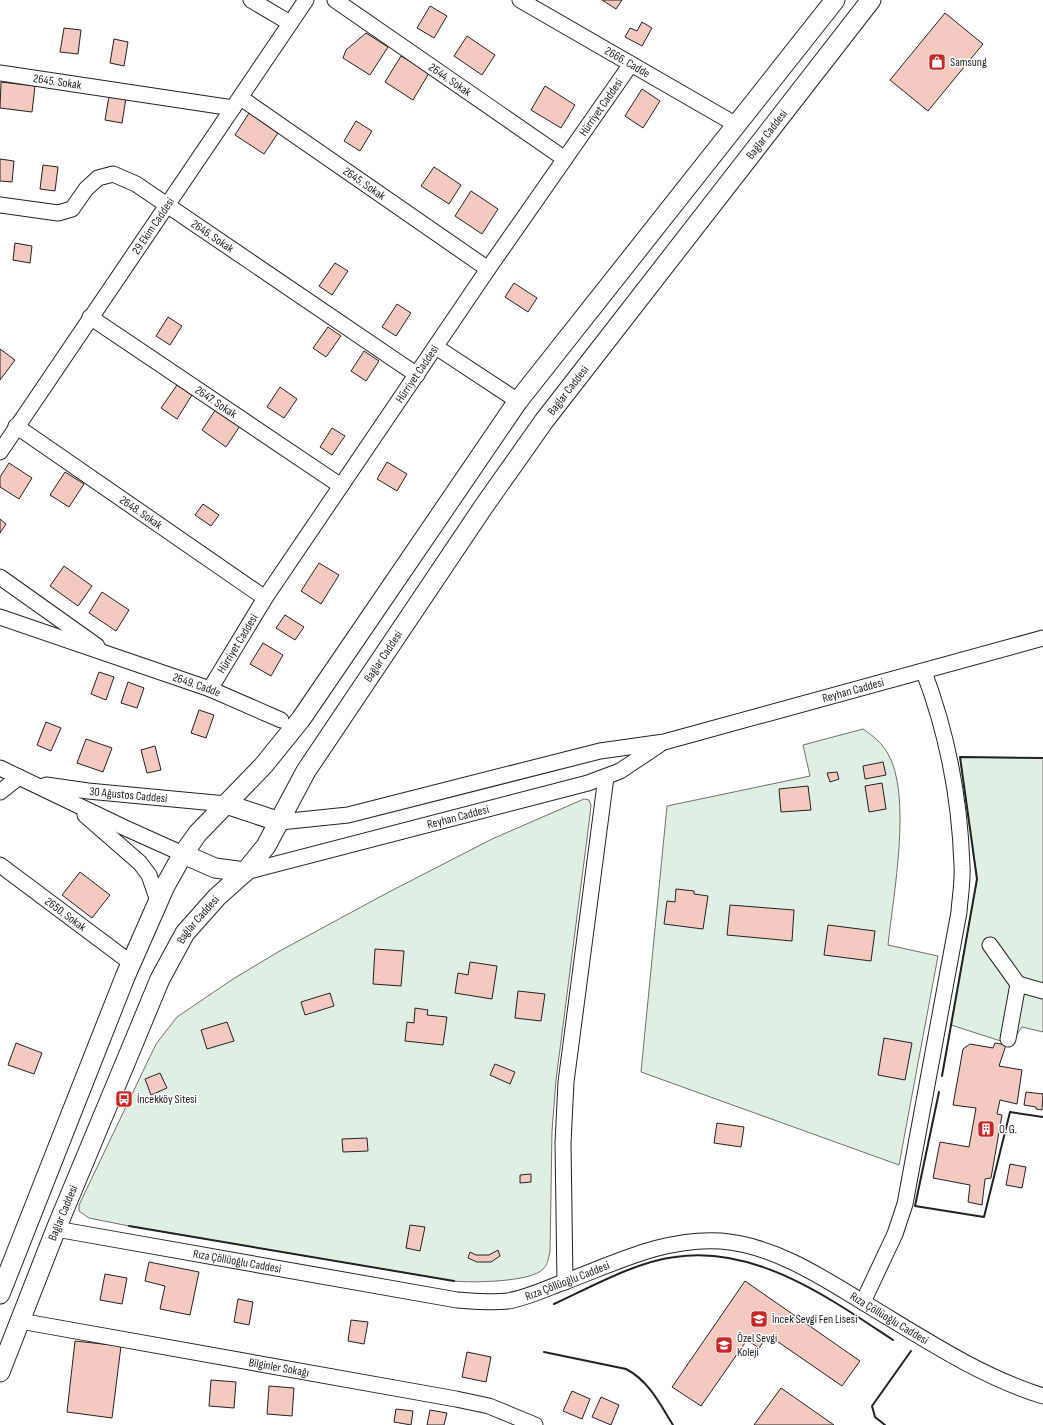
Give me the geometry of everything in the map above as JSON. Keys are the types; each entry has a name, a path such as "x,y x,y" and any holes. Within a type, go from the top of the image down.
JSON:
{"main road":[{"path":"0,1294 130,963 158,901 183,854 198,833 263,766 301,719 518,401 735,124 835,0"},
{"name":"Bağlar Caddesi","path":"0,1372 56,1229 146,1014 174,952 200,914 245,872 266,846 306,771 484,506 544,421 871,0"},
{"path":"226,804 280,822"},
{"path":"183,854 216,868 245,872"}],"street":[{"path":"251,0 290,23"},
{"name":"29 Ekim Caddesi","path":"0,452 16,426 306,0"},
{"name":"2644. Sokak","path":"335,0 565,159"},
{"name":"2666. Cadde","path":"520,0 735,124"},
{"name":"Hürriyet Caddesi","path":"210,689 265,598 488,270 631,64"},
{"name":"2645. Sokak","path":"0,73 237,103 488,270"},
{"name":"2646. Sokak","path":"0,205 58,213 72,209 86,189 98,178 113,174 136,184 417,375"},
{"name":"2647. Sokak","path":"90,317 342,486"},
{"path":"436,347 518,401"},
{"name":"2648. Sokak","path":"16,426 265,598"},
{"name":"2649. Cadde","path":"0,577 111,655"},
{"name":"2649. Cadde","path":"0,617 210,689 281,720"},
{"name":"Reyhan Caddesi","path":"280,822 348,815 600,751 664,742 924,672 1043,638"},
{"path":"863,1302 895,1234 905,1204 959,912 962,868 958,810 942,726 924,672"},
{"name":"Reyhan Caddesi","path":"245,872 606,777 620,770 664,742"},
{"name":"30 Ağustos Caddesi","path":"0,768 183,854"},
{"path":"565,1282 563,1143 566,1082 606,777"},
{"path":"0,792 25,780"},
{"name":"30 Ağustos Caddesi","path":"25,780 88,791 147,795 226,804"},
{"path":"68,801 140,863 149,875 158,901"},
{"name":"2650. Sokak","path":"0,865 130,963"},
{"path":"990,945 1018,984 1043,991"},
{"path":"1008,1040 1018,984"},
{"name":"Rıza Çöllüoğlu Caddesi","path":"56,1229 457,1300 508,1301 531,1295 656,1248 696,1241 721,1241 747,1246 778,1256 826,1280 955,1358 992,1376 1043,1396"},
{"name":"Bilginler Sokağı","path":"20,1321 456,1399 489,1406 535,1425"}],"green space":[{"path":"863,729 876,739 887,752 895,770 899,793 899,846 888,945 938,956 899,1165 641,1072 667,806 810,776 803,745"},
{"path":"960,757 1043,758 1043,1032 1022,1027 1010,1044 951,1025 977,879"},
{"path":"584,799 589,800 591,805 556,1080 552,1131 550,1252 547,1263 543,1269 527,1277 501,1281 454,1281 129,1226 89,1218 79,1211 79,1205 156,1044 177,1017 233,979 278,952 387,893 492,839"}],"building":[{"path":"602,0 622,0 616,9"},
{"path":"430,6 447,16 434,38 417,28"},
{"name":"Samsung","path":"945,13 983,44 928,111 890,80"},
{"path":"642,22 652,28 642,46 625,37 630,28 637,31"},
{"path":"64,28 81,30 78,54 60,52"},
{"path":"366,33 388,47 370,75 343,58 346,50"},
{"path":"467,36 495,55 482,75 454,56"},
{"path":"114,39 128,42 124,66 110,63"},
{"path":"401,56 429,73 413,100 385,82"},
{"path":"1,82 35,86 32,112 0,108"},
{"path":"545,86 575,105 561,128 531,110"},
{"path":"642,89 660,101 643,128 625,116"},
{"path":"109,96 126,98 122,123 105,120"},
{"path":"249,113 278,133 264,154 235,135"},
{"path":"356,121 372,131 360,151 344,141"},
{"path":"0,159 14,161 12,182 0,181"},
{"path":"43,165 58,167 55,191 40,189"},
{"path":"434,167 461,185 449,204 421,186"},
{"path":"471,191 498,209 482,234 455,216"},
{"path":"15,243 32,246 30,263 13,260"},
{"path":"335,263 348,271 332,295 319,286"},
{"path":"514,283 537,298 528,312 505,297"},
{"path":"397,304 411,313 396,336 382,327"},
{"path":"168,317 182,326 170,345 156,336"},
{"path":"328,327 341,336 326,357 313,348"},
{"path":"0,349 15,360 0,380"},
{"path":"364,351 379,361 366,381 351,371"},
{"path":"177,385 192,395 177,419 161,408"},
{"path":"280,387 297,399 284,418 267,407"},
{"path":"216,409 240,426 226,447 202,430"},
{"path":"332,428 345,436 332,455 320,447"},
{"path":"387,462 407,474 397,491 377,479"},
{"path":"9,463 32,478 19,499 0,487 0,477"},
{"path":"65,472 84,484 69,507 50,495"},
{"path":"203,504 219,515 211,526 195,515"},
{"path":"0,519 6,524 0,533"},
{"path":"319,563 339,575 321,604 301,591"},
{"path":"64,566 92,586 78,606 50,586"},
{"path":"102,592 129,610 116,631 89,613"},
{"path":"285,615 304,627 295,640 276,628"},
{"path":"263,643 283,655 271,676 250,664"},
{"path":"99,672 114,677 106,700 91,694"},
{"path":"128,682 144,688 137,708 121,703"},
{"path":"199,710 214,715 206,738 191,733"},
{"path":"46,722 61,728 51,751 37,745"},
{"path":"86,739 112,748 103,772 77,763"},
{"path":"155,746 161,770 147,773 141,750"},
{"path":"883,762 886,775 865,779 863,766"},
{"path":"837,772 839,779 830,782 827,773"},
{"path":"882,783 886,809 869,812 865,786"},
{"path":"808,786 811,810 781,812 779,789"},
{"path":"80,872 110,895 92,918 62,895"},
{"path":"676,889 694,891 694,894 708,896 703,929 664,924 667,901 675,902"},
{"path":"730,905 794,910 792,941 727,935"},
{"path":"828,925 875,931 871,961 824,955"},
{"path":"375,949 404,951 401,986 373,984"},
{"path":"470,962 497,966 492,999 455,993 458,973 468,975"},
{"path":"518,991 545,994 541,1021 515,1018"},
{"path":"330,993 334,1006 305,1015 301,1002"},
{"path":"415,1008 428,1010 427,1015 447,1017 443,1045 405,1041 407,1022 414,1023"},
{"path":"227,1022 234,1041 207,1049 201,1030"},
{"path":"884,1038 912,1043 905,1080 878,1075"},
{"path":"16,1043 42,1053 34,1074 8,1065"},
{"name":"O. G.","path":"995,1043 1006,1045 999,1066 1022,1070 1017,1104 1000,1100 997,1114 1002,1115 991,1178 985,1179 982,1205 968,1202 970,1185 933,1178 940,1142 969,1147 976,1108 953,1105 963,1049 970,1044 993,1048"},
{"path":"495,1064 515,1072 510,1084 490,1075"},
{"path":"160,1073 167,1088 151,1095 145,1079"},
{"path":"1026,1092 1043,1094 1042,1110 1036,1109 1036,1107 1024,1105"},
{"path":"717,1123 744,1127 741,1147 714,1143"},
{"path":"367,1138 368,1151 343,1152 342,1139"},
{"path":"1010,1164 1026,1167 1022,1188 1006,1185"},
{"path":"531,1174 531,1182 520,1183 520,1175"},
{"path":"410,1225 425,1227 420,1251 406,1248"},
{"path":"498,1250 500,1256 491,1262 477,1262 468,1258 470,1252 476,1255 489,1255"},
{"path":"149,1262 199,1272 190,1315 160,1309 165,1286 145,1281"},
{"path":"105,1274 127,1278 122,1304 100,1300"},
{"path":"745,1281 860,1361 842,1386 768,1335 759,1348 747,1340 701,1406 672,1387"},
{"path":"238,1299 253,1302 249,1325 234,1322"},
{"path":"351,1320 368,1322 364,1344 348,1341"},
{"path":"75,1341 121,1346 112,1418 67,1412"},
{"path":"467,1352 491,1357 486,1382 462,1377"},
{"path":"211,1380 236,1382 234,1408 209,1406"},
{"path":"269,1386 294,1388 292,1416 267,1414"},
{"path":"781,1388 834,1425 754,1425"},
{"path":"572,1391 590,1399 582,1419 563,1411"},
{"path":"601,1397 619,1405 611,1425 592,1417"},
{"path":"396,1409 413,1411 411,1425 394,1422"},
{"path":"430,1410 447,1413 444,1425 427,1425"}],"wall":[{"path":"942,1076 977,879 960,757 1043,758"},
{"path":"939,1092 915,1206 984,1217 1010,1112 1043,1117"},
{"path":"129,1226 454,1281"},
{"path":"554,1304 613,1276 644,1264 675,1257 705,1255 734,1259 763,1267 790,1278 817,1292 893,1340"},
{"path":"885,1425 875,1417 872,1406 911,1351"},
{"path":"544,1352 626,1369 648,1386 673,1425"}],"place":[{"name":"Samsung","path":"937,62"},
{"name":"İncekköy Sitesi","path":"124,1099"},
{"name":"O. G.","path":"986,1129"},
{"name":"İncek Sevgi Fen Lisesi","path":"759,1319"},
{"name":"Özel Sevgi Koleji","path":"724,1345"}]}
